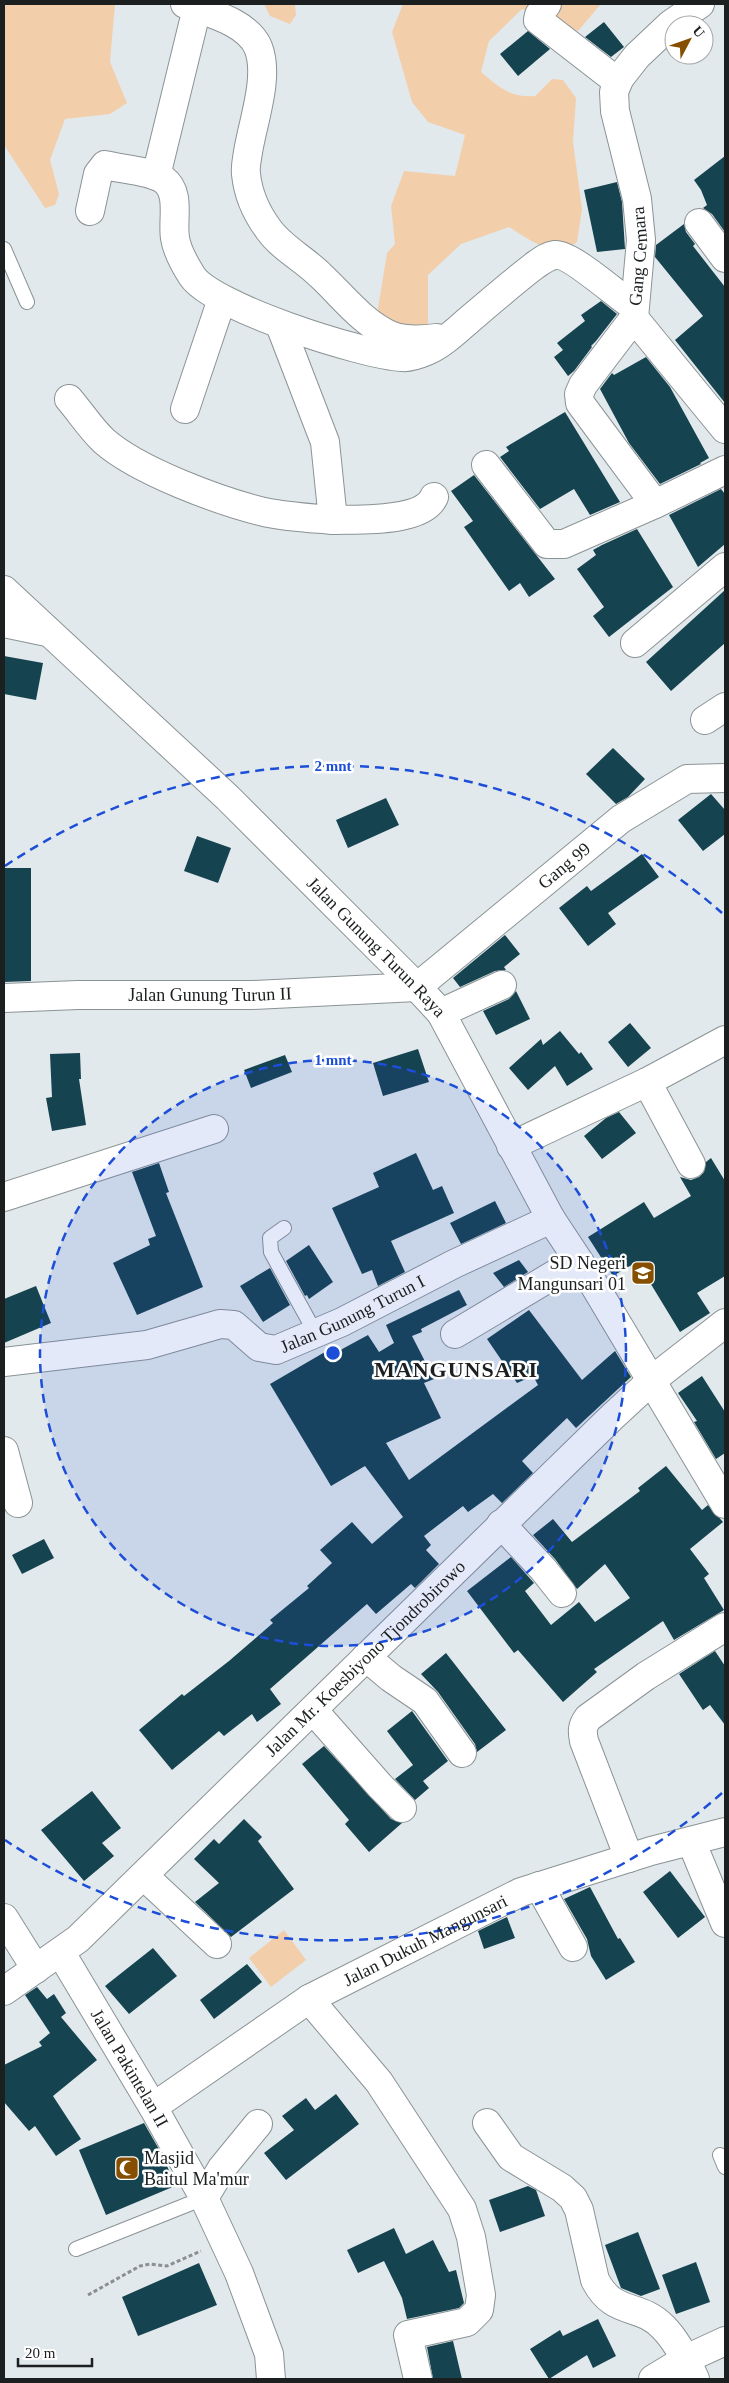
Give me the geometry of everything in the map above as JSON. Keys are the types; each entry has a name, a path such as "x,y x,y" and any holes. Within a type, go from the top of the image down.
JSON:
{"street":[{"path":"547,4 538,15 538,20 618,82"},
{"name":"Gang Cemara","path":"655,504 580,403 579,394 583,385 633,312 641,240 637,199 615,111 614,92 618,82 637,56 671,24 700,4"},
{"path":"156,176 191,6 245,30 258,48 262,62 260,90 245,171 251,195 269,230 278,241 319,274 378,329 406,339 424,340 450,336"},
{"path":"90,211 98,174 105,165 156,176 166,182 172,192 175,237 178,249 187,267 201,286 222,299 280,325 384,356 404,358 428,350 450,336 546,258 557,255 570,259 633,312 725,428"},
{"path":"699,223 725,258"},
{"path":"185,410 222,299"},
{"path":"280,325 325,442 333,520"},
{"path":"70,400 103,440 134,462 160,475 256,509 333,520 371,519 414,513 424,509 434,497"},
{"path":"486,465 547,544 564,544 655,504 725,470"},
{"path":"635,643 725,567"},
{"name":"Jalan Gunung Turun Raya","path":"4,590 47,632 228,798 417,986 441,1013 551,1219 652,1380 725,1504"},
{"path":"4,623 47,632"},
{"name":"Gang 99","path":"417,986 621,819 687,779 725,778"},
{"path":"441,1013 502,985"},
{"name":"Jalan Gunung Turun II","path":"4,998 253,995 417,986"},
{"path":"511,1146 647,1082 725,1040"},
{"path":"647,1082 691,1164"},
{"path":"4,1198 214,1129"},
{"name":"Jalan Gunung Turun I","path":"4,1362 147,1345 220,1324 234,1325 259,1346 269,1350 276,1350 342,1322 454,1264 551,1219"},
{"path":"455,1334 577,1261"},
{"name":"Jalan Mr. Koesbiyono Tjondrobirowo","path":"4,1991 61,1953 144,1876 501,1524 652,1380 725,1323"},
{"path":"4,1451 18,1503"},
{"path":"501,1524 543,1569 562,1594"},
{"path":"628,1858 584,1741 582,1731 584,1723 588,1718 646,1676 725,1627"},
{"path":"366,1656 392,1678 425,1701 462,1753"},
{"path":"312,1710 402,1808"},
{"name":"Jalan Dukuh Mangunsari","path":"153,2107 309,1999 521,1892 628,1858 725,1832"},
{"path":"691,1841 725,1923"},
{"path":"144,1876 217,1944"},
{"path":"540,1886 573,1947"},
{"path":"4,1918 36,1969"},
{"name":"Jalan Pakintelan II","path":"61,1953 153,2107 204,2198 239,2273 269,2354 271,2379"},
{"path":"309,1999 379,2082 462,2209 471,2237 481,2295 479,2310 467,2322 409,2334 409,2342 418,2379"},
{"path":"487,2123 511,2157 562,2188 573,2198 579,2210 595,2280 600,2290 613,2304 644,2314 662,2326 691,2369"},
{"path":"204,2198 222,2168 258,2124"},
{"path":"653,2379 691,2369 725,2341"}],"lane":[{"path":"4,249 28,302"},
{"path":"284,1228 270,1238 271,1252 316,1334"},
{"path":"76,2250 204,2198"}],"path":[{"path":"88,2295 140,2266 150,2264 167,2266 224,2240"}],"shaded area":[{"path":"4,4 115,4 110,62 127,103 110,114 65,119 50,160 59,194 55,205 45,208 4,145"},
{"path":"264,4 295,4 296,15 290,24 270,16"},
{"path":"403,4 601,4 578,31 522,9 489,41 481,72 505,90 526,96 535,96 552,79 563,80 576,98 573,142 582,209 577,242 568,247 551,249 534,242 509,227 461,244 428,275 428,342 375,327 387,253 395,244 391,206 404,171 455,176 465,135 428,122 412,102 392,32"},
{"path":"284,1930 306,1960 271,1987 249,1958"}],"building":[{"path":"604,22 624,47 611,57 585,37"},
{"path":"528,31 550,49 518,76 500,54"},
{"path":"725,156 725,232 712,214 703,208 707,205 701,190 694,180"},
{"path":"617,182 622,202 625,249 597,252 584,190"},
{"path":"684,224 686,232 695,244 693,246 725,287 725,403 675,340 703,316 655,257 656,245"},
{"path":"601,301 617,314 574,371 568,376 554,357 563,350 557,343 585,321 581,315"},
{"path":"646,357 670,387 709,458 701,464 660,484 629,443 600,389 612,373 614,375"},
{"path":"565,412 620,502 590,515 574,489 540,509 500,457 509,451 506,447"},
{"path":"474,475 555,579 529,597 520,583 509,591 464,527 473,521 451,491"},
{"path":"721,489 725,494 725,544 698,567 669,515"},
{"path":"637,529 673,587 609,637 593,616 604,607 577,569 596,555 593,550"},
{"path":"725,590 725,643 671,691 646,662"},
{"path":"4,656 43,663 36,700 4,694"},
{"path":"613,748 645,779 628,797 616,804 586,774"},
{"path":"711,794 725,810 725,834 703,851 678,820"},
{"path":"386,798 399,825 348,848 336,820"},
{"path":"197,836 231,848 218,883 184,871"},
{"path":"642,854 659,877 608,913 616,924 588,946 559,908 587,886 591,891"},
{"path":"4,868 31,868 31,981 4,982"},
{"path":"505,935 520,954 504,967 506,970 495,971 460,987 453,978"},
{"path":"516,991 530,1019 496,1035 483,1011 509,999"},
{"path":"630,1023 651,1048 628,1067 608,1042"},
{"path":"560,1031 579,1054 581,1052 593,1069 567,1086 555,1066 528,1090 509,1068 541,1039 543,1045"},
{"path":"418,1049 429,1082 383,1096 373,1063"},
{"path":"80,1053 81,1079 79,1079 86,1125 52,1131 46,1098 52,1097 50,1054"},
{"path":"285,1055 292,1072 251,1088 244,1070"},
{"path":"619,1112 636,1133 602,1159 584,1136 606,1118"},
{"path":"416,1153 433,1190 442,1186 454,1213 391,1241 405,1272 378,1286 372,1270 362,1274 332,1208 379,1187 373,1173"},
{"path":"711,1158 725,1181 725,1276 697,1293 710,1313 680,1332 649,1281 647,1283 635,1263 613,1276 588,1237 644,1202 654,1218 691,1196 680,1177 691,1180 699,1177 704,1172 706,1162"},
{"path":"159,1163 169,1192 166,1193 203,1287 137,1315 113,1263 150,1245 148,1239 156,1236 132,1172"},
{"path":"495,1201 506,1223 461,1244 450,1223"},
{"path":"309,1245 333,1282 309,1299 307,1295 305,1296 286,1261"},
{"path":"519,1260 528,1272 504,1287 493,1273"},
{"path":"270,1268 290,1305 263,1322 240,1286"},
{"path":"36,1286 51,1323 4,1343 4,1299"},
{"path":"459,1290 467,1305 421,1329 422,1332 412,1336 434,1379 424,1383 441,1418 386,1443 409,1480 538,1385 533,1376 517,1383 487,1339 529,1310 582,1380 615,1351 631,1377 576,1428 567,1418 522,1461 533,1473 502,1503 493,1494 468,1512 463,1506 424,1536 431,1545 426,1550 439,1564 415,1588 411,1584 376,1614 367,1604 270,1689 281,1704 257,1722 252,1714 224,1736 219,1731 172,1770 139,1730 182,1694 184,1696 229,1661 273,1623 270,1620 309,1588 307,1586 332,1563 320,1550 352,1522 372,1544 403,1517 365,1466 331,1486 270,1384 330,1349 333,1354 368,1335 379,1352 394,1343 386,1325"},
{"path":"702,1376 725,1412 725,1453 716,1459 694,1422 697,1421 678,1393"},
{"path":"666,1466 702,1510 708,1505 723,1522 690,1549 709,1574 704,1578 724,1610 674,1640 663,1621 594,1669 597,1672 563,1702 518,1650 514,1653 467,1591 511,1557 534,1583 525,1591 551,1625 579,1602 595,1622 630,1598 605,1564 577,1589 555,1559 533,1535 553,1519 572,1542 640,1491 638,1488"},
{"path":"44,1539 54,1558 22,1574 12,1555"},
{"path":"715,1651 725,1666 725,1725 710,1705 703,1710 679,1674"},
{"path":"446,1653 506,1730 477,1752 475,1744 438,1692 421,1674"},
{"path":"412,1711 448,1761 423,1781 429,1788 415,1800 395,1779 413,1765 387,1731"},
{"path":"324,1746 391,1819 402,1823 369,1852 345,1824 349,1820 302,1764"},
{"path":"92,1791 121,1828 102,1843 114,1856 84,1881 41,1830"},
{"path":"244,1819 262,1837 258,1841 294,1889 231,1937 195,1902 219,1883 194,1859 214,1839 219,1844"},
{"path":"670,1871 705,1917 678,1938 643,1892"},
{"path":"590,1887 618,1939 620,1938 635,1962 606,1980 591,1956 587,1939 564,1899"},
{"path":"507,1917 515,1938 484,1949 478,1931"},
{"path":"153,1948 177,1976 129,2014 105,1986"},
{"path":"247,1964 262,1982 214,2019 200,2000"},
{"path":"37,1987 47,1999 54,1994 66,2013 61,2017 97,2060 53,2096 81,2139 56,2156 35,2126 29,2131 4,2102 4,2065 42,2046 39,2042 50,2033 25,1995"},
{"path":"336,2094 359,2124 286,2180 264,2153 294,2130 282,2116 306,2098 315,2110"},
{"name":"Masjid Baitul Ma'mur","path":"144,2123 164,2158 175,2186 106,2215 79,2150"},
{"path":"528,2186 536,2190 545,2216 500,2232 489,2200"},
{"path":"394,2228 406,2254 433,2240 449,2272 456,2270 464,2303 459,2308 407,2319 402,2298 384,2261 358,2273 347,2250"},
{"path":"638,2232 660,2289 641,2296 621,2288 605,2245"},
{"path":"696,2262 710,2302 676,2314 662,2275"},
{"path":"199,2263 217,2305 138,2336 122,2297"},
{"path":"598,2319 616,2356 593,2368 587,2355 549,2379 530,2349 560,2330 563,2336"},
{"path":"453,2341 462,2379 433,2379 427,2347"}],"place":[{"name":"SD Negeri Mangunsari 01","path":"643,1273"},
{"name":"Masjid Baitul Ma'mur","path":"127,2168"}],"district":[{"name":"MANGUNSARI","path":"456,1369"}]}
